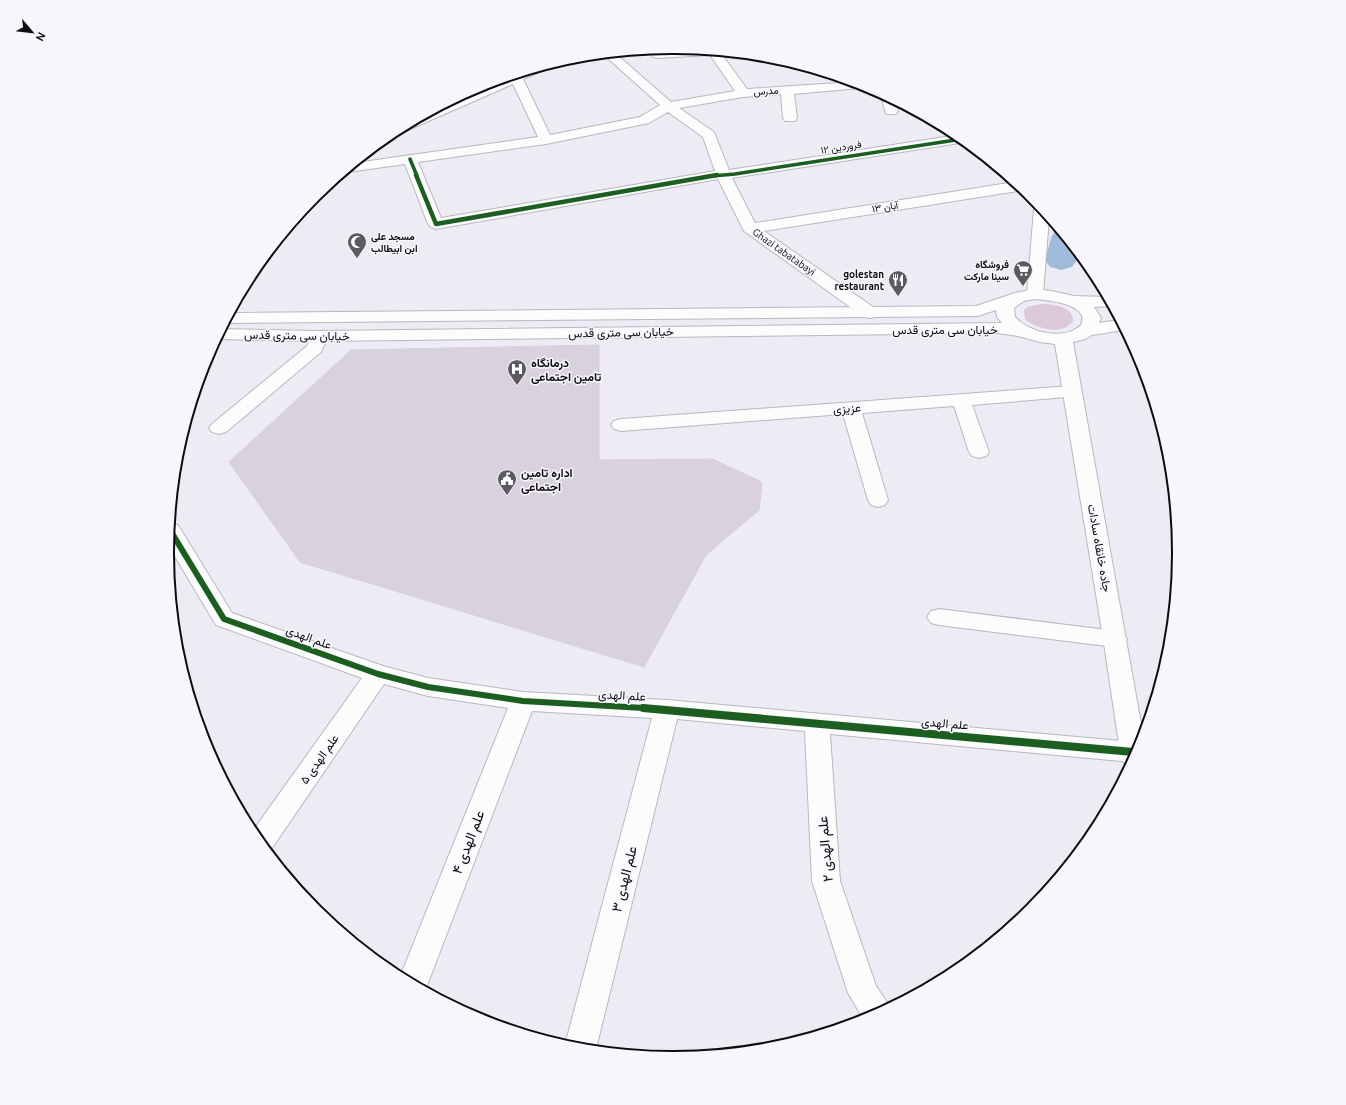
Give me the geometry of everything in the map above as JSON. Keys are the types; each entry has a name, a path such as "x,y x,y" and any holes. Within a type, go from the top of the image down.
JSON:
{"street":[{"path":"717,56 743,93"},
{"name":"Ghazi tabatabayi","path":"613,58 668,106 709,135 723,174 750,228 870,313"},
{"path":"517,79 546,140"},
{"name":"مدرس","path":"668,106 743,93 849,86"},
{"path":"787,90 790,118"},
{"path":"889,103 891,111"},
{"path":"358,167 546,140 644,120 668,106"},
{"name":"۱۲ فروردین","path":"410,159 436,224 723,174 735,174 953,140"},
{"name":"۱۳ آبان","path":"750,228 1012,187"},
{"path":"1035,294 1041,217"},
{"name":"خیابان سی متری قدس","path":"233,318 978,311 1023,295 1035,294 1062,297 1074,301"},
{"path":"1013,299 1006,304 1004,311 1006,318 1012,325 1022,331 1039,337 1063,338 1081,334 1088,330 1116,325"},
{"path":"1074,301 1104,302"},
{"path":"1074,301 1083,306 1092,318 1088,330"},
{"path":"408,335 415,317"},
{"name":"خیابان سی متری قدس","path":"225,335 319,336 992,328 1022,331"},
{"path":"219,428 315,348 319,336"},
{"name":"جاده خانقاه سادات","path":"1063,338 1133,746"},
{"name":"عزیزی","path":"621,425 1072,392"},
{"path":"961,400 979,452"},
{"path":"851,408 878,500"},
{"name":"علم الهدی","path":"175,538 224,619 378,674 428,687 523,701 667,709 1129,754"},
{"path":"939,617 1115,639"},
{"name":"علم الهدی ۵","path":"264,837 378,674"},
{"name":"علم الهدی ۴","path":"415,979 523,701"},
{"name":"علم الهدی ۳","path":"582,1042 667,709"},
{"name":"علم الهدی ۲","path":"817,723 826,881 864,993 874,1008"}],"shaded area":[{"path":"1041,304 1056,305 1066,309 1070,312 1073,321 1068,326 1056,330 1043,328 1030,323 1025,319 1024,310 1027,307"}],"building":[{"name":"اداره تامین اجتماعی","path":"599,345 599,460 712,459 762,482 759,510 706,555 644,667 300,562 229,462 351,350"}],"waterway":[{"path":"1061,260 1064,245"}],"cycle path":[{"path":"410,159 436,224 723,174 735,174 953,140"},
{"path":"175,538 224,619 378,674 428,687 523,701 667,709 1130,752"}],"place":[{"name":"مسجد علی ابن ابیطالب","path":"357,259"},
{"name":"فروشگاه سینا مارکت","path":"1023,287"},
{"name":"golestan restaurant","path":"898,297"},
{"name":"درمانگاه تامین اجتماعی","path":"517,386"},
{"name":"اداره تامین اجتماعی","path":"507,496"}]}
